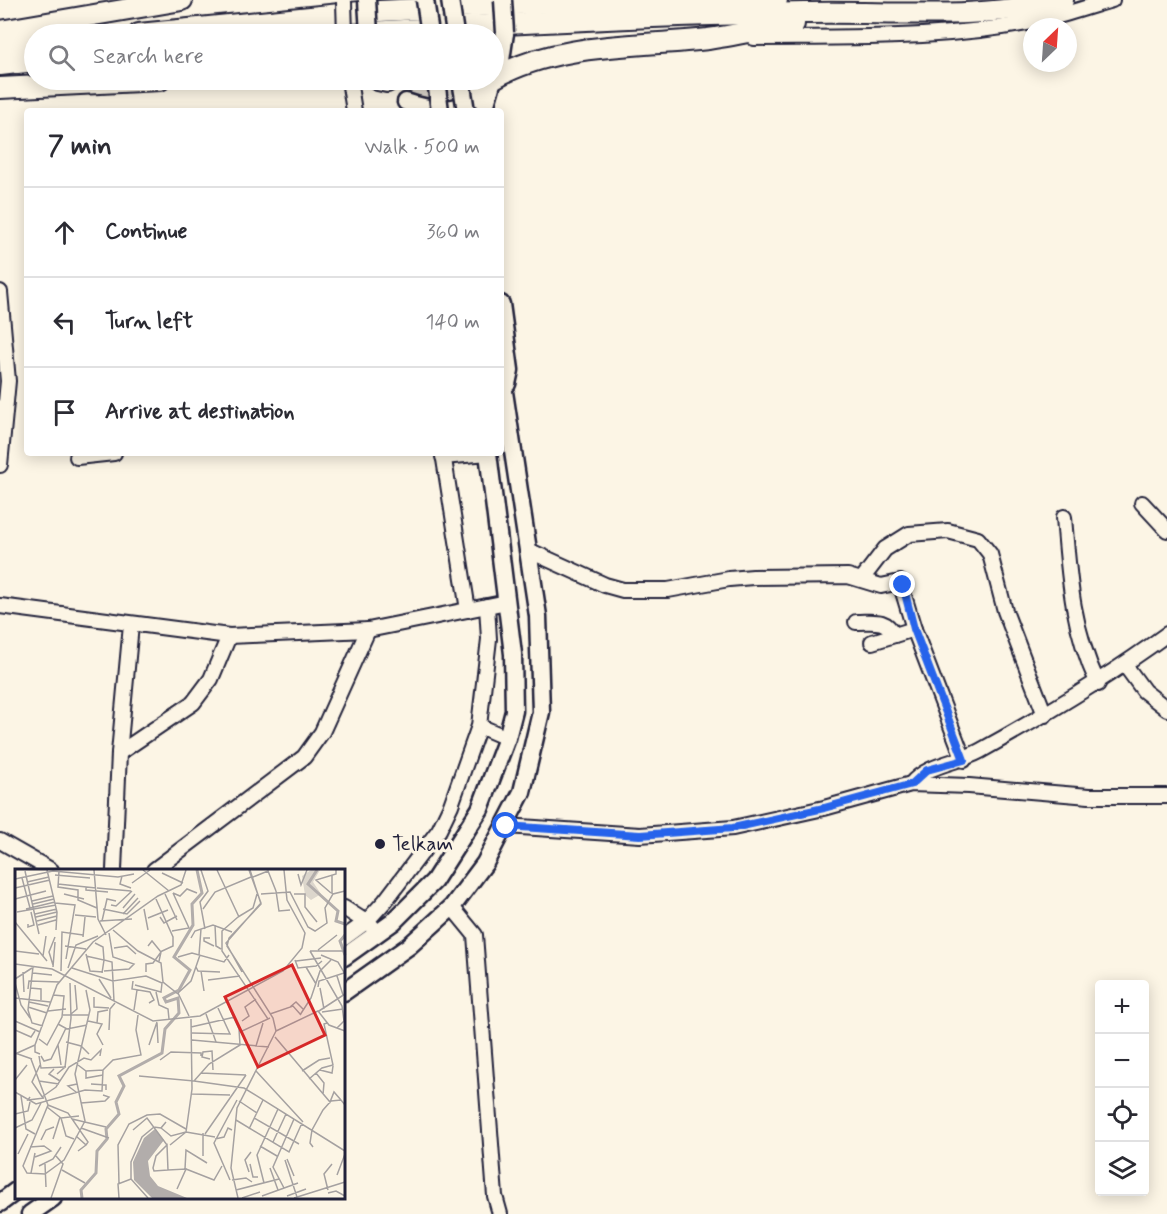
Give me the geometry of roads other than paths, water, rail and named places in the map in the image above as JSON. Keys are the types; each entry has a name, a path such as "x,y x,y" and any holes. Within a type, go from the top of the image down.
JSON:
{"highway":[{"path":"41,24 182,0"},
{"path":"239,24 360,12 547,3 801,0"},
{"path":"504,24 806,13 977,13 1063,0"},
{"path":"504,72 515,66 554,55 633,44 710,39 776,26 877,13"},
{"path":"0,31 24,27"},
{"path":"0,49 24,46"},
{"path":"0,65 24,62"},
{"path":"0,88 24,87"}],"main road":[{"path":"367,0 368,24"},
{"path":"425,0 429,24"},
{"path":"450,0 454,24"},
{"path":"503,0 504,40"},
{"path":"392,90 406,108"},
{"path":"437,90 440,108"},
{"path":"462,90 465,108"},
{"path":"455,108 484,90"},
{"path":"485,108 490,90"},
{"path":"504,326 510,370 505,390"},
{"path":"345,991 409,946 452,907 485,863 522,792 541,712 538,615 504,386"},
{"path":"345,956 372,927 417,900 460,843 489,791 507,738 514,700 513,654 488,456"},
{"path":"0,1203 15,1192"},
{"path":"30,1214 50,1199"}],"street":[{"path":"710,39 921,34 1045,19 1112,0"},
{"path":"343,1 344,24"},
{"path":"351,90 354,108"},
{"path":"0,292 3,357 8,381 0,465"},
{"path":"77,457 86,456"},
{"path":"443,456 468,610"},
{"path":"1142,503 1167,530"},
{"path":"1064,517 1074,616 1084,653 1098,684"},
{"path":"862,579 885,549 909,534 948,531 978,539 990,554 1005,610 1046,715"},
{"path":"530,551 605,585 641,592 729,579 816,576 862,579 881,586 900,582 914,629 964,760"},
{"path":"0,606 131,625 229,636 368,630 507,602"},
{"path":"345,938 372,927 439,830 451,805 479,726 489,639 487,606"},
{"path":"856,622 884,622 894,635"},
{"path":"114,869 119,753 131,625"},
{"path":"872,642 914,629"},
{"path":"155,869 313,748 368,630"},
{"path":"912,784 927,770 964,760 1046,715 1098,684 1167,634"},
{"path":"119,753 193,703 211,679 229,636"},
{"path":"1125,665 1144,691 1167,709"},
{"path":"479,726 507,738"},
{"path":"506,826 640,835 733,828 824,808 912,784 969,786 1089,796 1167,796"},
{"path":"0,841 49,869"},
{"path":"452,907 476,935 495,1196 500,1214"},
{"path":"345,909 372,927"}],"place":[{"name":"Telkam","path":"380,844"}]}
